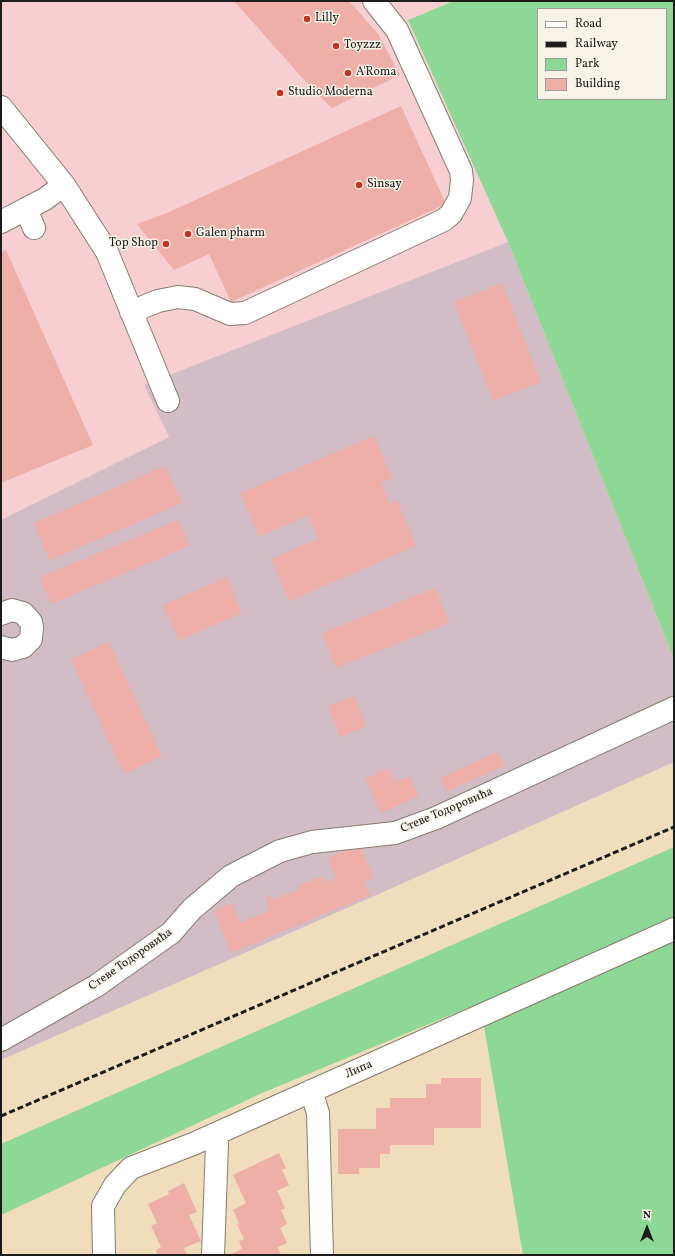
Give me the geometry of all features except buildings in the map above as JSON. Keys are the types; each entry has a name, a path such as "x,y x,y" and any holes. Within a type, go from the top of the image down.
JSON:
{"street":[{"path":"131,312 158,301 178,297 195,299 230,314 246,313 444,220 451,214 461,194 461,171 396,30 374,1"},
{"path":"1,107 64,185 107,252 168,401"},
{"path":"1,222 30,218 45,199 64,185"},
{"path":"1,614 12,610 23,613 31,622 32,633 30,639 23,647 12,650 1,646"},
{"name":"Стеве Тодоровића","path":"1,1040 96,986 172,933 192,909 231,876 280,851 312,842 395,834 436,818 674,708"},
{"name":"Липа","path":"104,1255 103,1206 115,1186 131,1168 215,1134 674,929"},
{"path":"311,1091 318,1113 322,1255"},
{"path":"213,1255 217,1144 215,1134"}],"shaded area":[{"path":"1,1 454,1 408,20 508,242 145,385 169,437 1,520"},
{"path":"508,242 674,659 674,762 1,1060 1,520 169,437 144,385"}],"green space":[{"path":"454,1 674,1 674,659 508,242 408,20"},
{"path":"674,847 674,1255 523,1255 480,1003 262,1093 1,1215 1,1144"}],"railway":[{"path":"1,1116 674,827"}],"place":[{"name":"Lilly","path":"307,19"},
{"name":"Toyzzz","path":"336,46"},
{"name":"A'Roma","path":"348,73"},
{"name":"Studio Moderna","path":"280,93"},
{"name":"Sinsay","path":"359,185"},
{"name":"Galen pharm","path":"188,234"},
{"name":"Top Shop","path":"166,244"}]}
